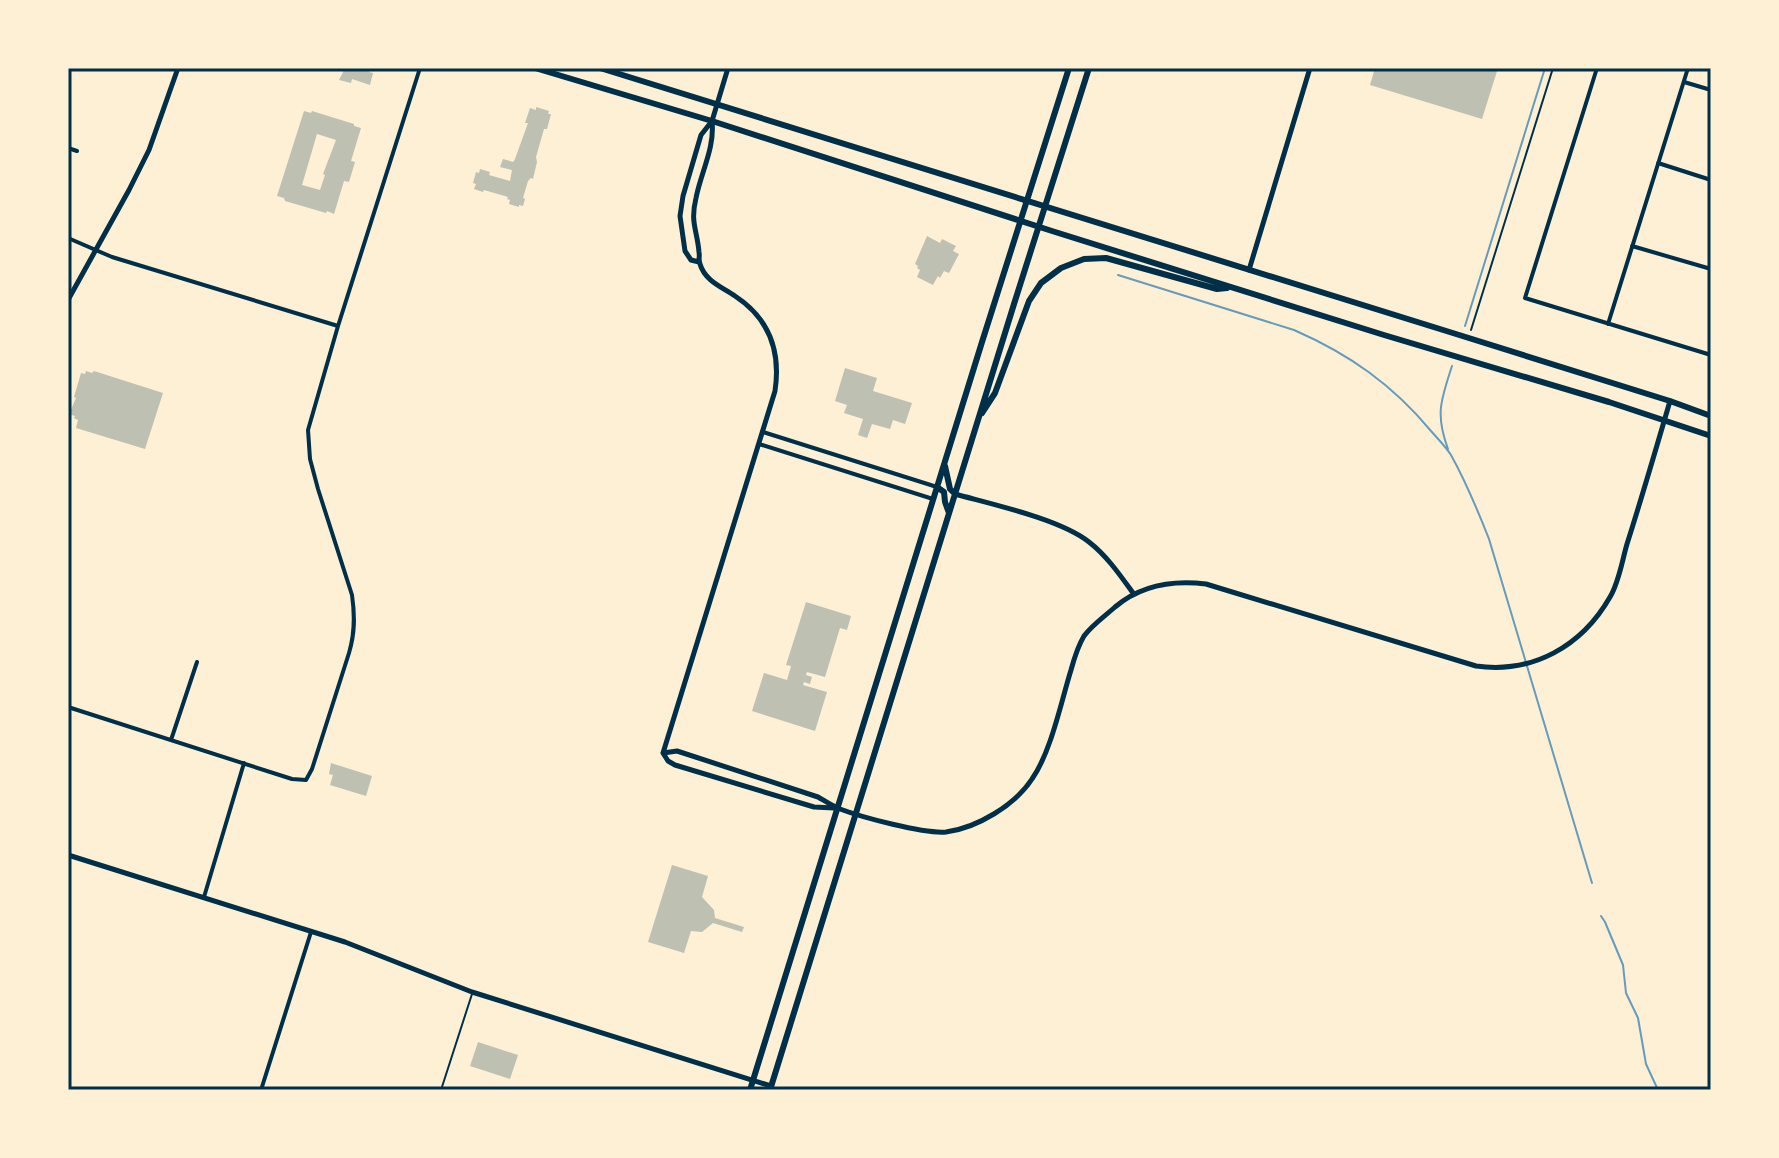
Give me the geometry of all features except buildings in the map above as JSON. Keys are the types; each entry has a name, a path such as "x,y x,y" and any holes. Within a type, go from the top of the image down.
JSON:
{"main road":[{"path":"535,68 1711,436"},
{"path":"600,68 1711,416"},
{"path":"750,1090 1069,68"},
{"path":"770,1088 1089,68"},
{"path":"978,420 995,393 1029,301 1041,283 1061,268 1084,259 1106,258 1217,289 1233,288"},
{"path":"945,462 950,489 955,494"},
{"path":"937,487 944,492 949,513"}],"street":[{"path":"68,300 149,150 178,68"},
{"path":"68,707 292,779 306,780 316,758 354,636 355,614 352,595 310,459 308,430 420,68"},
{"path":"699,262 691,260 685,251 680,216 701,135 712,121 728,68"},
{"path":"1249,270 1310,68"},
{"path":"1597,68 1525,298 1711,355"},
{"path":"1608,324 1688,68"},
{"path":"1684,82 1711,90"},
{"path":"712,121 714,136 693,217 699,262 714,283 755,312 767,327 777,359 777,376 763,432 663,753 675,765 814,807 837,808"},
{"path":"68,148 77,151"},
{"path":"1658,163 1711,180"},
{"path":"68,238 95,250 338,326"},
{"path":"1632,246 1711,269"},
{"path":"663,753 677,751 818,797 855,814 917,829 945,832 990,817 1033,779 1043,758 1076,653 1085,636 1133,593 1175,582 1206,584 1476,666 1495,669 1535,662 1549,657 1586,630 1612,595 1670,401"},
{"path":"763,432 937,487"},
{"path":"759,444 933,499"},
{"path":"955,494 1075,533 1113,565 1133,593"},
{"path":"171,740 197,662"},
{"path":"204,897 244,763"},
{"path":"68,855 345,942 472,992 770,1088"},
{"path":"261,1090 311,932"}],"lane":[{"path":"441,1090 472,992"}],"path":[{"path":"1469,338 1553,68"}],"waterway":[{"path":"1465,326 1545,68"},
{"path":"1118,275 1294,330 1333,349 1369,372 1401,399 1447,449 1467,486 1489,539 1592,883"},
{"path":"1448,449 1441,407 1452,366"},
{"path":"1601,916 1623,965 1626,993 1638,1018 1646,1064 1658,1090"}]}
